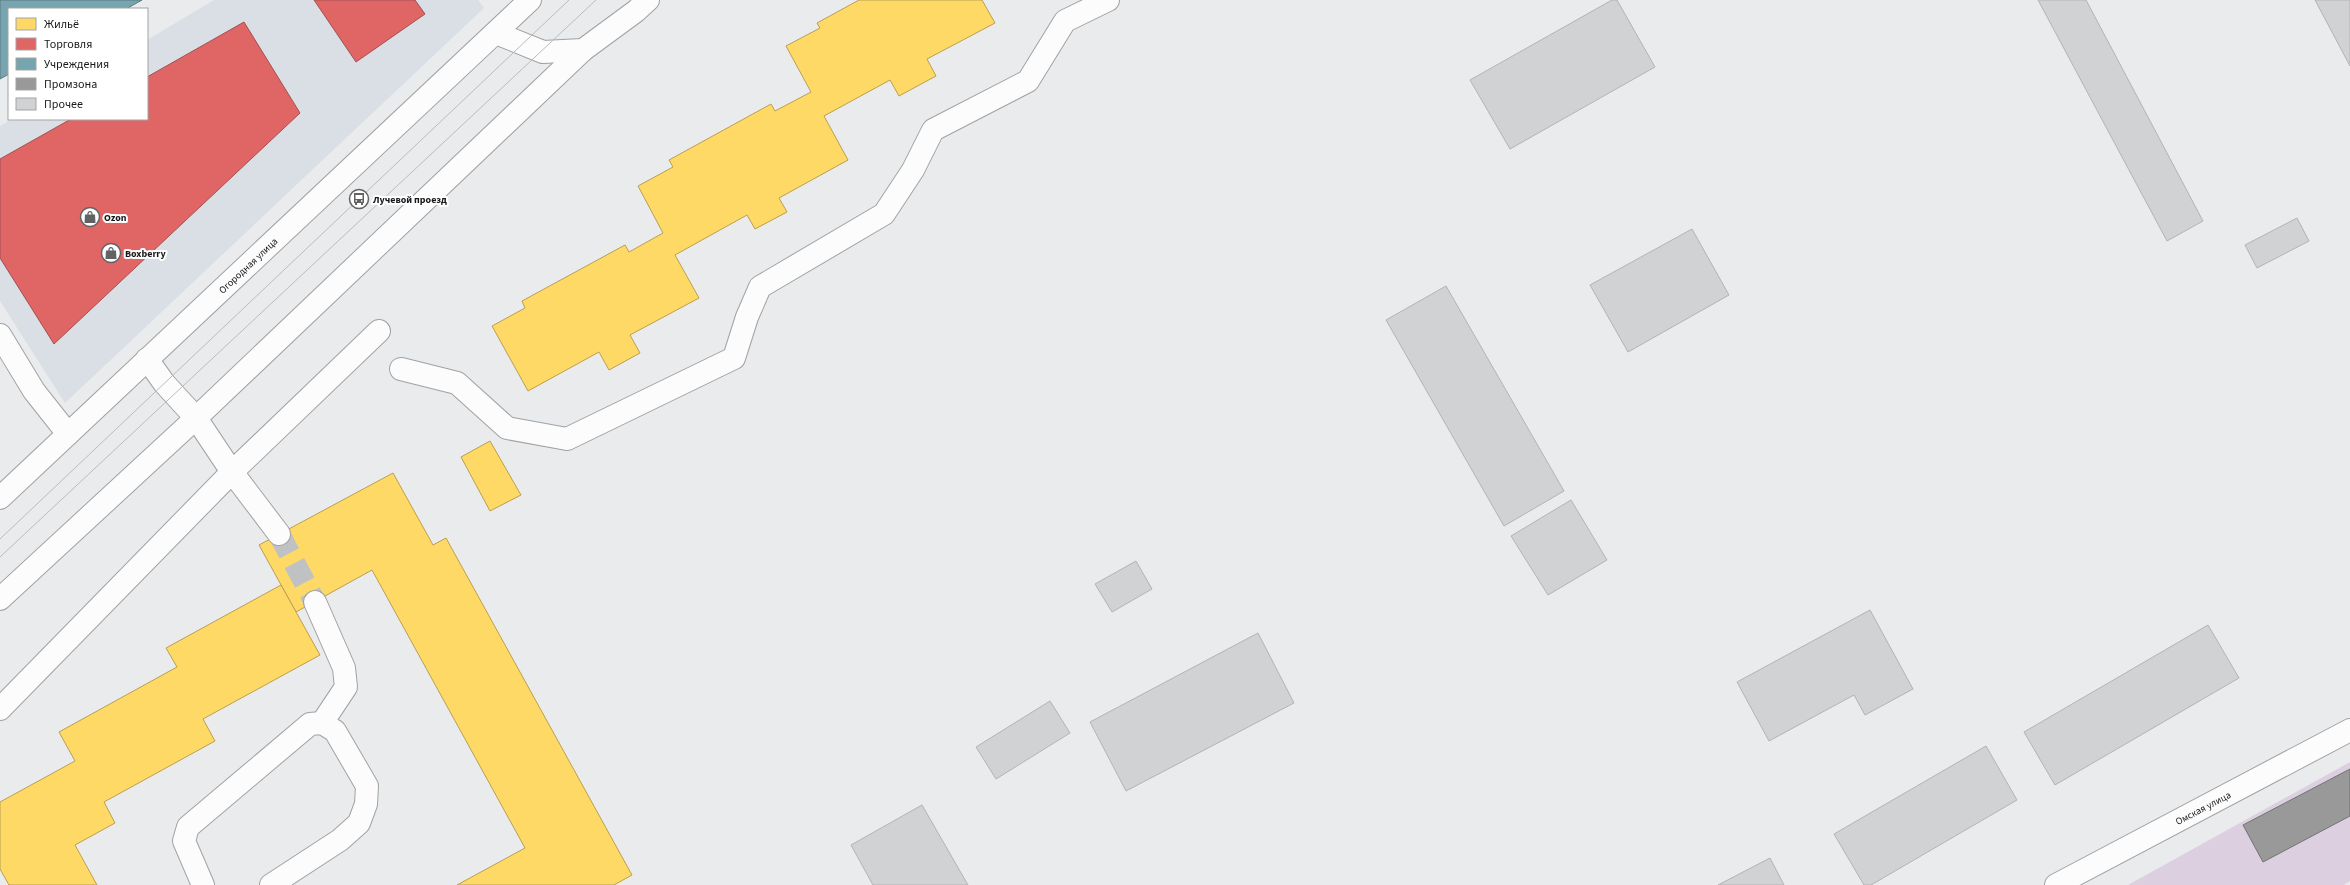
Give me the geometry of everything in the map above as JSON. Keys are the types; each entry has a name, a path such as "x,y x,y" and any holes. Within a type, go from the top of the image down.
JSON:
{"street":[{"name":"Огородная улица","path":"0,498 530,0"},
{"path":"0,599 196,418 583,50 636,11 648,0"},
{"path":"401,369 457,383 507,428 566,439 734,358 747,317 760,287 884,214 913,170 933,130 1028,81 1065,21 1108,0"},
{"path":"496,33 543,52 583,50"},
{"path":"0,708 232,472 379,331"},
{"path":"0,335 34,391 68,434"},
{"path":"147,359 164,383 196,418 232,472 279,534"},
{"path":"315,602 344,668 346,687 322,724"},
{"path":"203,885 184,841 188,827 196,818 310,724 322,724 335,731 366,786 366,804 359,822 340,840 271,885"},
{"name":"Омская улица","path":"2056,885 2350,730"}],"shaded area":[{"path":"214,0 478,0 484,8 65,403 0,301 0,126 10,120 148,120 148,39"},
{"path":"2350,762 2350,881 2344,885 2128,885"}],"building: Жильё":[{"path":"859,0 982,0 995,23 927,59 936,76 899,96 890,80 824,116 848,160 779,198 787,212 755,229 747,215 675,255 699,298 630,335 640,353 609,370 599,352 528,391 492,326 525,308 522,301 625,245 629,252 663,233 638,186 673,167 669,160 771,104 775,111 811,92 786,46 820,28 817,23"},
{"path":"490,441 521,495 490,511 461,457"},
{"path":"393,473 433,545 446,538 632,875 614,885 457,885 525,848 372,570 296,612 259,545"},
{"path":"281,585 320,655 203,719 215,741 104,802 115,823 75,845 97,885 9,885 0,869 0,802 75,761 59,732 177,667 166,648"}],"building: Торговля":[{"path":"314,0 415,0 425,14 356,62"},
{"path":"244,22 300,113 54,344 0,258 0,159 69,120 148,120 148,76"}],"building: Учреждения":[{"path":"0,0 142,0 128,8 8,8 8,75 0,79"}],"building: Промзона":[{"path":"2350,769 2350,816 2263,862 2243,825"}],"building: Прочее":[{"path":"1612,0 1617,0 1655,67 1510,149 1470,80"},
{"path":"2038,0 2086,0 2203,221 2167,241"},
{"path":"2315,0 2350,0 2350,66"},
{"path":"2297,218 2309,241 2257,268 2245,245"},
{"path":"1692,229 1729,295 1628,352 1590,285"},
{"path":"1446,286 1564,491 1504,526 1386,320"},
{"path":"1571,500 1607,560 1548,595 1511,536"},
{"path":"1136,561 1152,589 1112,612 1095,584"},
{"path":"1870,610 1913,689 1865,715 1854,695 1769,741 1737,682"},
{"path":"2208,625 2239,678 2055,785 2024,732"},
{"path":"1258,633 1294,703 1126,791 1090,722"},
{"path":"1050,701 1070,733 996,779 976,747"},
{"path":"1986,746 2017,800 1871,885 1864,885 1834,834"},
{"path":"922,805 968,885 873,885 851,845"},
{"path":"1770,858 1784,885 1718,885"}],"tunnel":[{"path":"279,534 315,602"}],"tram line":[{"path":"0,539 569,0"},
{"path":"0,557 596,0"}],"place":[{"name":"Лучевой проезд","path":"359,199"},
{"name":"Ozon","path":"90,217"},
{"name":"Boxberry","path":"111,253"}]}
